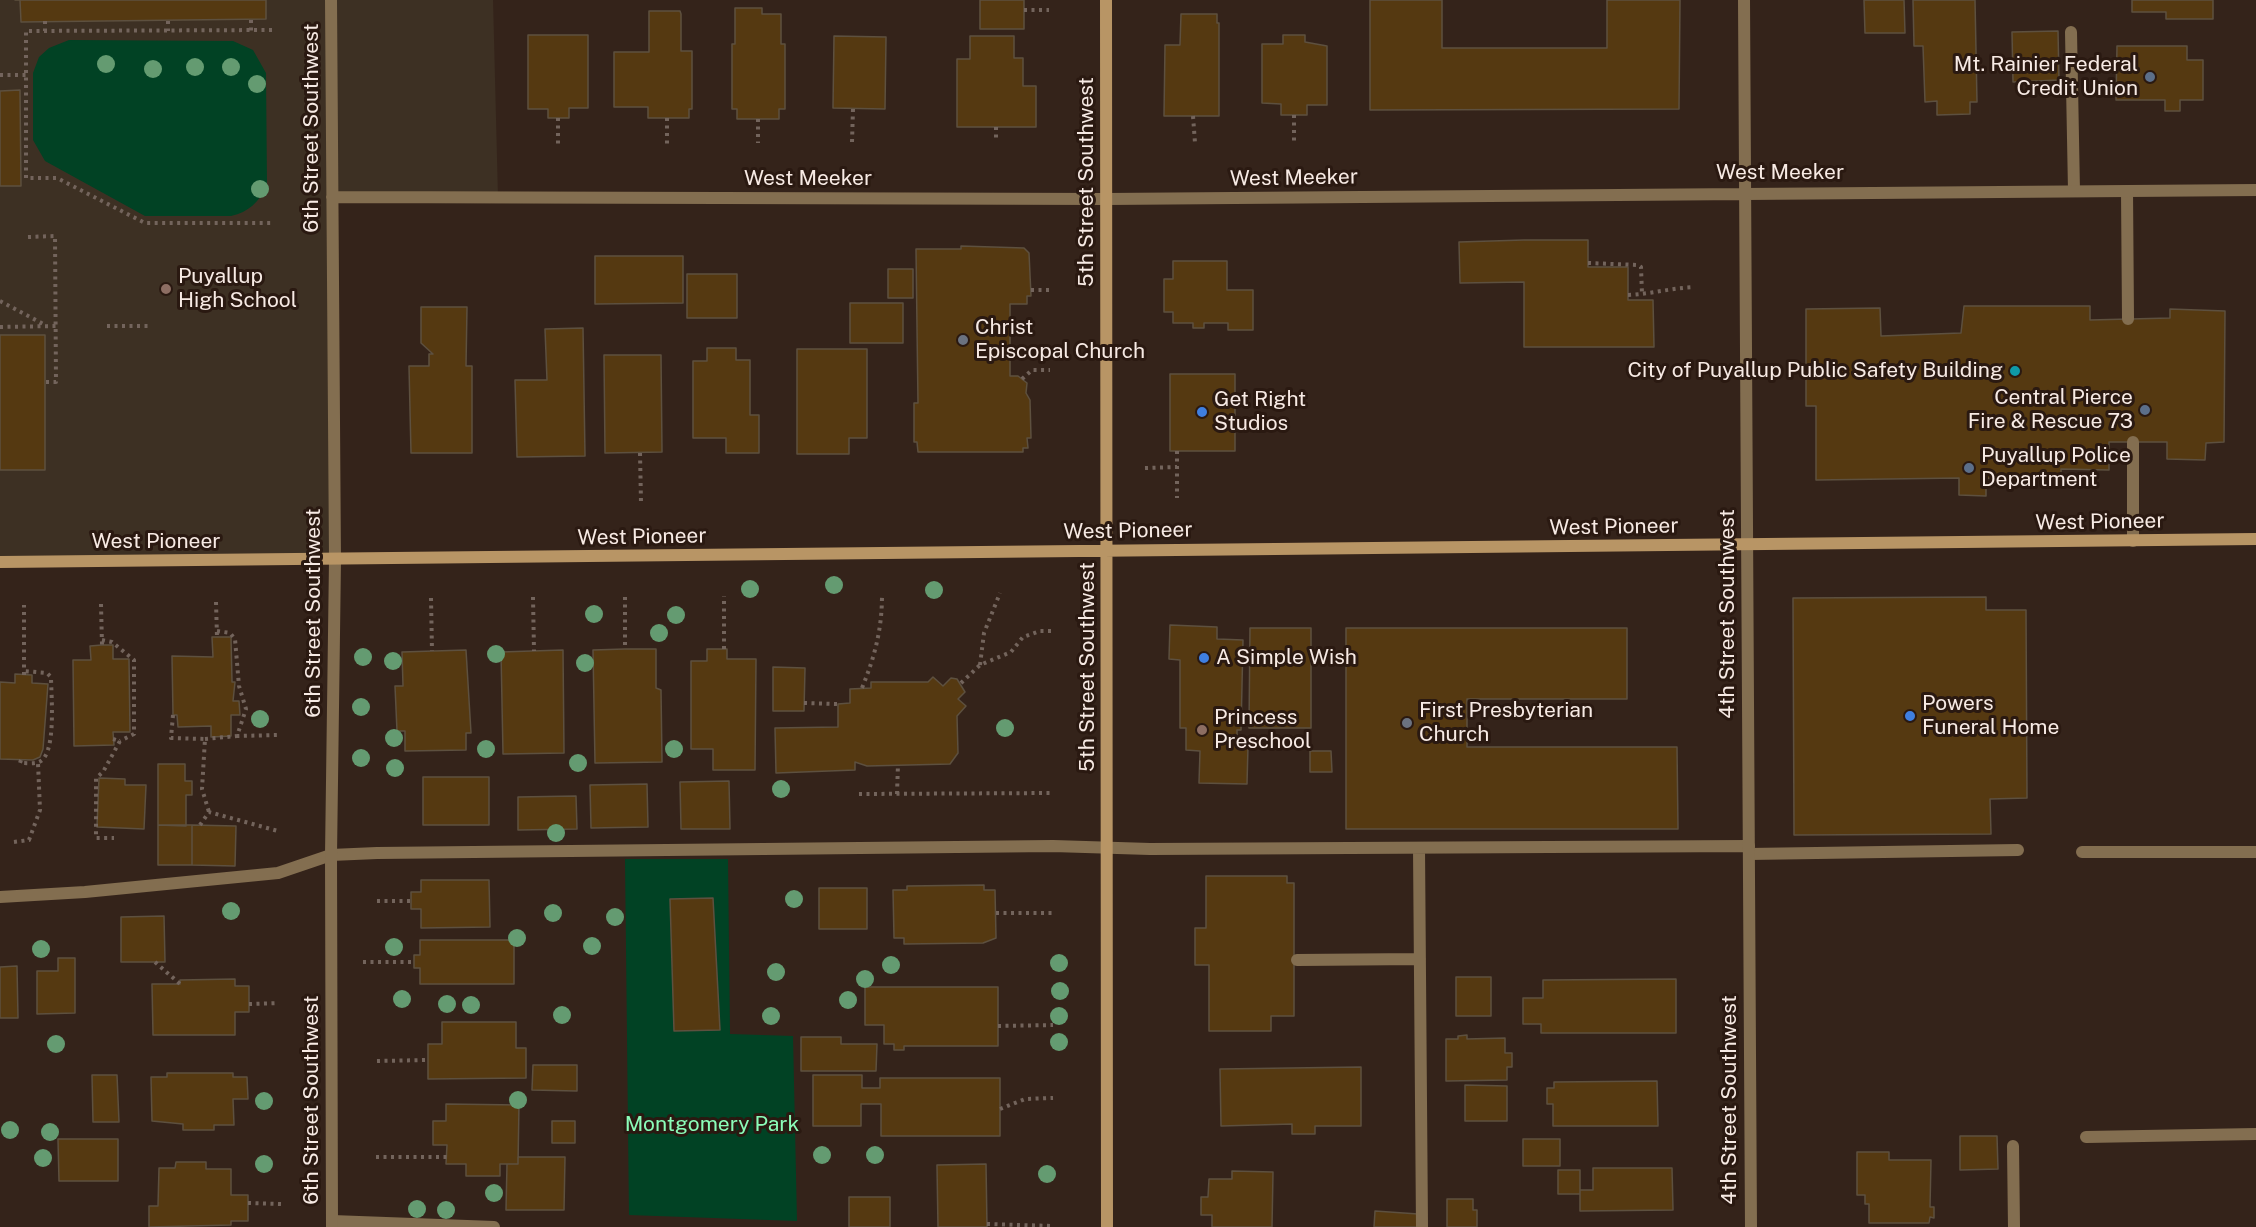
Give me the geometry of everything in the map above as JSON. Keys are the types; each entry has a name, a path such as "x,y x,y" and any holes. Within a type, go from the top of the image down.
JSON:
{"main road":[{"name":"5th Street Southwest","path":"1106,0 1107,1227"},
{"name":"West Pioneer","path":"0,562 2256,539"}],"street":[{"name":"6th Street Southwest","path":"331,0 335,560 331,855 332,1224"},
{"name":"4th Street Southwest","path":"1744,0 1751,1227"},
{"path":"2071,32 2074,191"},
{"name":"West Meeker","path":"332,197 1107,199 2256,190"},
{"path":"2127,191 2128,319"},
{"path":"2133,442 2133,541"},
{"path":"0,897 94,891 278,873 331,855 1108,846 1150,849 2018,850"},
{"path":"1419,848 1422,1227"},
{"path":"2082,852 2256,852"},
{"path":"1297,960 1420,959"},
{"path":"2086,1137 2256,1134"},
{"path":"2013,1146 2014,1227"},
{"path":"332,1224 494,1227"}],"path":[{"path":"1024,10 1049,10"},
{"path":"251,20 251,31"},
{"path":"45,21 45,31"},
{"path":"168,21 168,31"},
{"path":"272,30 26,31 26,75 23,104 26,178 57,178 145,223 273,223"},
{"path":"0,75 26,75"},
{"path":"852,142 853,109"},
{"path":"1294,115 1294,142"},
{"path":"1193,117 1195,143"},
{"path":"558,118 558,146"},
{"path":"667,118 667,145"},
{"path":"758,119 758,143"},
{"path":"996,127 996,140"},
{"path":"28,237 55,236 56,382 45,382"},
{"path":"1588,263 1638,265 1641,267 1642,294"},
{"path":"1628,295 1663,288 1695,287"},
{"path":"1031,290 1051,290"},
{"path":"0,301 48,326"},
{"path":"0,327 56,326"},
{"path":"107,326 152,326"},
{"path":"1022,379 1032,370 1050,370"},
{"path":"1177,451 1177,498"},
{"path":"640,453 641,502"},
{"path":"1145,468 1177,467"},
{"path":"980,665 984,633 1000,593"},
{"path":"862,688 877,650 882,618 882,595"},
{"path":"724,596 724,649"},
{"path":"533,597 534,651"},
{"path":"625,597 625,649"},
{"path":"431,598 432,651"},
{"path":"216,602 217,637"},
{"path":"101,604 102,643 112,642 134,660 134,734 120,741 113,740"},
{"path":"21,760 20,763 38,763 45,758 50,745 51,676 47,673 24,673 24,605"},
{"path":"217,631 230,633 236,639 238,686 246,709 237,736"},
{"path":"961,683 980,665 1011,652 1023,636 1040,631 1052,631"},
{"path":"804,703 838,704"},
{"path":"173,715 171,738 205,739 278,735"},
{"path":"205,739 202,789 209,812"},
{"path":"114,838 96,838 96,778 103,772 120,741"},
{"path":"14,842 29,840 37,819 38,763"},
{"path":"897,794 898,764"},
{"path":"860,794 1053,793"},
{"path":"200,825 209,812"},
{"path":"209,812 278,831"},
{"path":"377,901 411,901"},
{"path":"996,913 1053,913"},
{"path":"155,962 180,984"},
{"path":"363,962 414,962"},
{"path":"249,1004 279,1003"},
{"path":"998,1026 1053,1025"},
{"path":"377,1061 428,1060"},
{"path":"1000,1109 1025,1099 1053,1098"},
{"path":"376,1156 447,1156"},
{"path":"248,1203 282,1204"},
{"path":"987,1224 1053,1226"}],"shaded area":[{"name":"Puyallup High School","path":"0,0 493,0 498,198 332,197 335,560 0,562"}],"green space":[{"path":"69,40 233,41 253,50 266,73 267,187 256,202 243,212 231,216 145,216 45,161 33,140 33,73 39,57 49,48"},
{"name":"Montgomery Park","path":"625,859 728,859 730,1034 793,1036 797,1221 629,1215"}],"building":[{"path":"20,0 266,0 266,19 21,22"},
{"path":"980,0 1024,0 1024,29 980,29"},
{"path":"1370,0 1442,0 1442,48 1607,48 1607,0 1680,0 1679,109 1370,110"},
{"path":"1864,0 1904,0 1905,33 1865,33"},
{"path":"1913,0 1975,0 1977,102 1970,102 1970,114 1937,115 1937,101 1925,102 1923,46 1914,46"},
{"path":"2132,0 2213,0 2213,19 2166,19 2166,12 2132,12"},
{"path":"735,8 762,8 762,14 781,14 781,44 785,44 785,109 779,109 779,119 737,119 737,109 732,109 732,44 735,44"},
{"path":"649,11 680,11 681,51 692,51 692,109 689,109 689,118 648,118 648,107 614,107 614,52 649,52"},
{"path":"1181,14 1217,14 1217,23 1219,23 1219,116 1164,116 1165,45 1180,45"},
{"path":"2058,31 2059,80 2013,82 2012,32"},
{"path":"528,35 588,35 588,108 569,108 569,118 548,118 548,109 528,109"},
{"path":"1283,35 1305,35 1305,42 1327,46 1327,105 1307,105 1307,115 1281,115 1281,104 1262,103 1262,44 1283,44"},
{"path":"834,36 886,37 885,109 833,108"},
{"path":"970,36 1014,36 1014,58 1023,58 1023,86 1036,86 1036,127 957,127 957,59 970,59"},
{"path":"2117,46 2187,46 2187,60 2203,60 2203,100 2180,100 2180,111 2165,111 2165,100 2116,100"},
{"path":"20,90 21,186 0,186 0,91"},
{"path":"1588,240 1588,267 1628,267 1628,300 1653,300 1654,347 1524,347 1524,282 1460,283 1459,242"},
{"name":"Christ Episcopal Church","path":"961,246 1024,248 1029,253 1031,296 1027,296 1027,304 1010,304 1010,376 1018,376 1027,383 1026,393 1030,400 1031,438 1027,438 1028,448 1023,448 1023,452 918,452 917,442 914,442 914,403 918,403 916,249 961,249"},
{"path":"595,256 683,256 683,303 595,304"},
{"path":"1173,261 1227,261 1227,290 1253,290 1253,330 1228,330 1228,323 1204,323 1204,328 1193,328 1193,323 1173,323 1173,312 1164,312 1164,279 1173,279"},
{"path":"888,269 913,269 913,298 888,298"},
{"path":"687,274 737,274 737,318 687,318"},
{"path":"850,303 903,303 903,343 850,343"},
{"name":"City of Puyallup Public Safety Building","path":"1964,306 2090,306 2090,320 2170,318 2170,309 2225,311 2224,442 2206,443 2205,460 2167,459 2167,442 2109,442 2109,470 2061,469 2061,479 1986,478 1986,496 1959,495 1959,478 1816,480 1816,406 1806,406 1806,309 1880,308 1881,336 1961,333"},
{"path":"421,307 467,307 466,366 472,366 472,453 411,453 409,366 429,366 429,354 433,354 421,343"},
{"path":"583,328 585,456 517,457 515,380 547,380 545,329"},
{"path":"0,335 45,335 45,470 0,470"},
{"path":"707,348 736,348 736,360 750,360 750,415 759,415 759,453 726,453 726,438 693,438 693,361 707,361"},
{"path":"797,349 867,349 867,438 849,438 849,454 797,454"},
{"path":"604,355 661,355 662,452 605,453"},
{"name":"Get Right Studios","path":"1170,374 1235,374 1235,451 1170,451"},
{"name":"Powers Funeral Home","path":"1986,597 1986,610 2026,610 2027,798 1990,799 1991,834 1794,835 1793,598"},
{"path":"1170,625 1217,627 1217,639 1243,640 1241,730 1237,730 1237,746 1248,746 1247,784 1199,783 1200,751 1186,750 1186,728 1180,728 1180,660 1169,659"},
{"path":"1250,628 1311,628 1311,728 1249,728"},
{"name":"First Presbyterian Church","path":"1346,628 1627,628 1627,699 1467,699 1467,747 1677,747 1678,829 1346,829"},
{"path":"212,637 231,637 232,682 235,682 233,701 239,701 240,715 231,715 231,736 211,737 211,726 178,727 177,715 173,715 172,656 213,657"},
{"path":"113,645 113,659 129,659 130,732 113,732 114,745 74,746 73,660 91,660 90,646"},
{"path":"656,649 656,688 661,690 662,762 595,763 593,650"},
{"path":"707,649 727,649 727,659 756,659 755,770 713,770 713,749 691,749 691,661 707,661"},
{"path":"466,650 471,733 466,733 466,750 405,751 405,731 397,731 395,686 403,686 402,652"},
{"path":"563,650 564,753 503,754 501,652"},
{"path":"773,667 805,668 804,711 773,711"},
{"path":"15,674 32,675 32,683 48,684 43,749 40,757 33,760 0,759 0,682 15,683"},
{"path":"933,677 943,686 951,678 957,679 965,692 958,699 966,706 957,716 958,753 950,764 867,766 855,762 855,770 776,773 775,728 838,727 838,704 850,703 850,689 871,688 871,682 928,682"},
{"path":"1310,751 1331,751 1332,772 1310,772"},
{"path":"158,764 185,764 185,781 192,781 192,795 186,795 186,826 158,825"},
{"path":"423,777 489,777 489,825 423,825"},
{"path":"99,778 125,779 125,785 146,785 144,829 97,827"},
{"path":"729,781 730,829 681,829 680,782"},
{"path":"647,784 648,827 591,828 590,785"},
{"path":"576,796 577,829 518,830 518,797"},
{"path":"158,825 192,825 192,865 158,865"},
{"path":"192,825 236,826 235,866 192,865"},
{"path":"1206,876 1287,876 1287,883 1294,883 1294,1016 1271,1016 1271,1031 1209,1031 1209,965 1195,965 1195,928 1206,928"},
{"path":"421,880 489,880 490,927 421,928 421,909 411,909 411,892 421,892"},
{"path":"984,885 984,890 995,890 996,938 983,943 904,944 904,938 894,938 893,890 907,890 907,886"},
{"path":"819,888 867,888 867,929 819,929"},
{"path":"713,898 720,1030 674,1031 670,899"},
{"path":"164,916 165,962 121,962 121,917"},
{"path":"420,940 514,940 514,984 420,984 420,968 414,968 414,955 420,955"},
{"path":"58,958 75,958 75,1013 37,1014 37,971 58,971"},
{"path":"17,966 18,1018 0,1018 0,967"},
{"path":"1456,977 1491,977 1491,1016 1456,1016"},
{"path":"235,979 235,986 249,986 249,1012 235,1012 235,1035 153,1035 152,984 180,984 180,980"},
{"path":"1676,979 1676,1033 1541,1033 1541,1024 1523,1024 1523,998 1543,998 1543,980"},
{"path":"865,987 998,987 998,1046 904,1046 904,1050 894,1050 894,1044 884,1044 884,1025 865,1025"},
{"path":"442,1022 516,1022 516,1048 526,1048 526,1078 428,1079 428,1044 442,1044"},
{"path":"1467,1035 1467,1039 1505,1038 1505,1053 1512,1053 1512,1067 1507,1067 1507,1080 1446,1081 1446,1039 1458,1039 1458,1036"},
{"path":"801,1037 841,1037 841,1044 877,1044 876,1071 801,1071"},
{"path":"533,1065 577,1065 577,1091 532,1090"},
{"path":"1361,1067 1361,1126 1315,1126 1315,1134 1292,1134 1292,1124 1221,1126 1220,1069"},
{"path":"167,1073 233,1073 233,1077 247,1077 248,1099 233,1099 234,1125 214,1125 214,1130 183,1130 183,1124 152,1121 151,1077 167,1077"},
{"path":"92,1075 117,1075 119,1122 93,1122"},
{"path":"813,1075 862,1075 862,1088 880,1088 880,1078 1000,1078 1000,1136 881,1136 881,1104 861,1104 861,1126 813,1126"},
{"path":"1657,1081 1658,1126 1553,1126 1553,1104 1547,1104 1547,1088 1554,1088 1554,1082"},
{"path":"1465,1085 1507,1086 1507,1121 1465,1121"},
{"path":"446,1104 519,1105 518,1164 500,1164 500,1176 466,1176 466,1164 446,1164 447,1145 433,1145 433,1121 446,1121"},
{"path":"552,1121 575,1121 575,1143 552,1143"},
{"path":"1960,1136 1997,1136 1998,1169 1960,1170"},
{"path":"58,1139 118,1139 118,1181 59,1181"},
{"path":"1523,1139 1560,1139 1560,1166 1523,1166"},
{"path":"1857,1152 1889,1152 1889,1160 1931,1160 1930,1207 1934,1207 1934,1218 1930,1217 1929,1223 1869,1223 1869,1204 1865,1204 1865,1195 1857,1195"},
{"path":"518,1157 565,1157 564,1210 506,1210 507,1164 518,1164"},
{"path":"176,1162 206,1162 206,1169 231,1169 231,1195 248,1195 248,1221 231,1221 231,1225 149,1227 149,1206 158,1206 159,1168 175,1168"},
{"path":"986,1164 987,1227 938,1227 937,1165"},
{"path":"1593,1168 1672,1168 1673,1210 1580,1211 1580,1190 1593,1190"},
{"path":"1558,1170 1580,1170 1580,1194 1558,1194"},
{"path":"1232,1171 1273,1172 1272,1227 1212,1227 1212,1215 1201,1215 1201,1197 1208,1197 1209,1179 1232,1179"},
{"path":"849,1197 890,1197 890,1227 849,1227"},
{"path":"1447,1199 1473,1199 1473,1210 1477,1210 1477,1227 1447,1227"},
{"path":"1375,1211 1418,1214 1417,1227 1374,1227"}],"place":[{"name":"Mt. Rainier Federal Credit Union","path":"2150,77"},
{"name":"Puyallup High School","path":"166,289"},
{"name":"Christ Episcopal Church","path":"963,340"},
{"name":"City of Puyallup Public Safety Building","path":"2015,371"},
{"name":"Central Pierce Fire & Rescue 73","path":"2145,410"},
{"name":"Get Right Studios","path":"1202,412"},
{"name":"Puyallup Police Department","path":"1969,468"},
{"name":"A Simple Wish","path":"1204,658"},
{"name":"Powers Funeral Home","path":"1910,716"},
{"name":"First Presbyterian Church","path":"1407,723"},
{"name":"Princess Preschool","path":"1202,730"}]}
